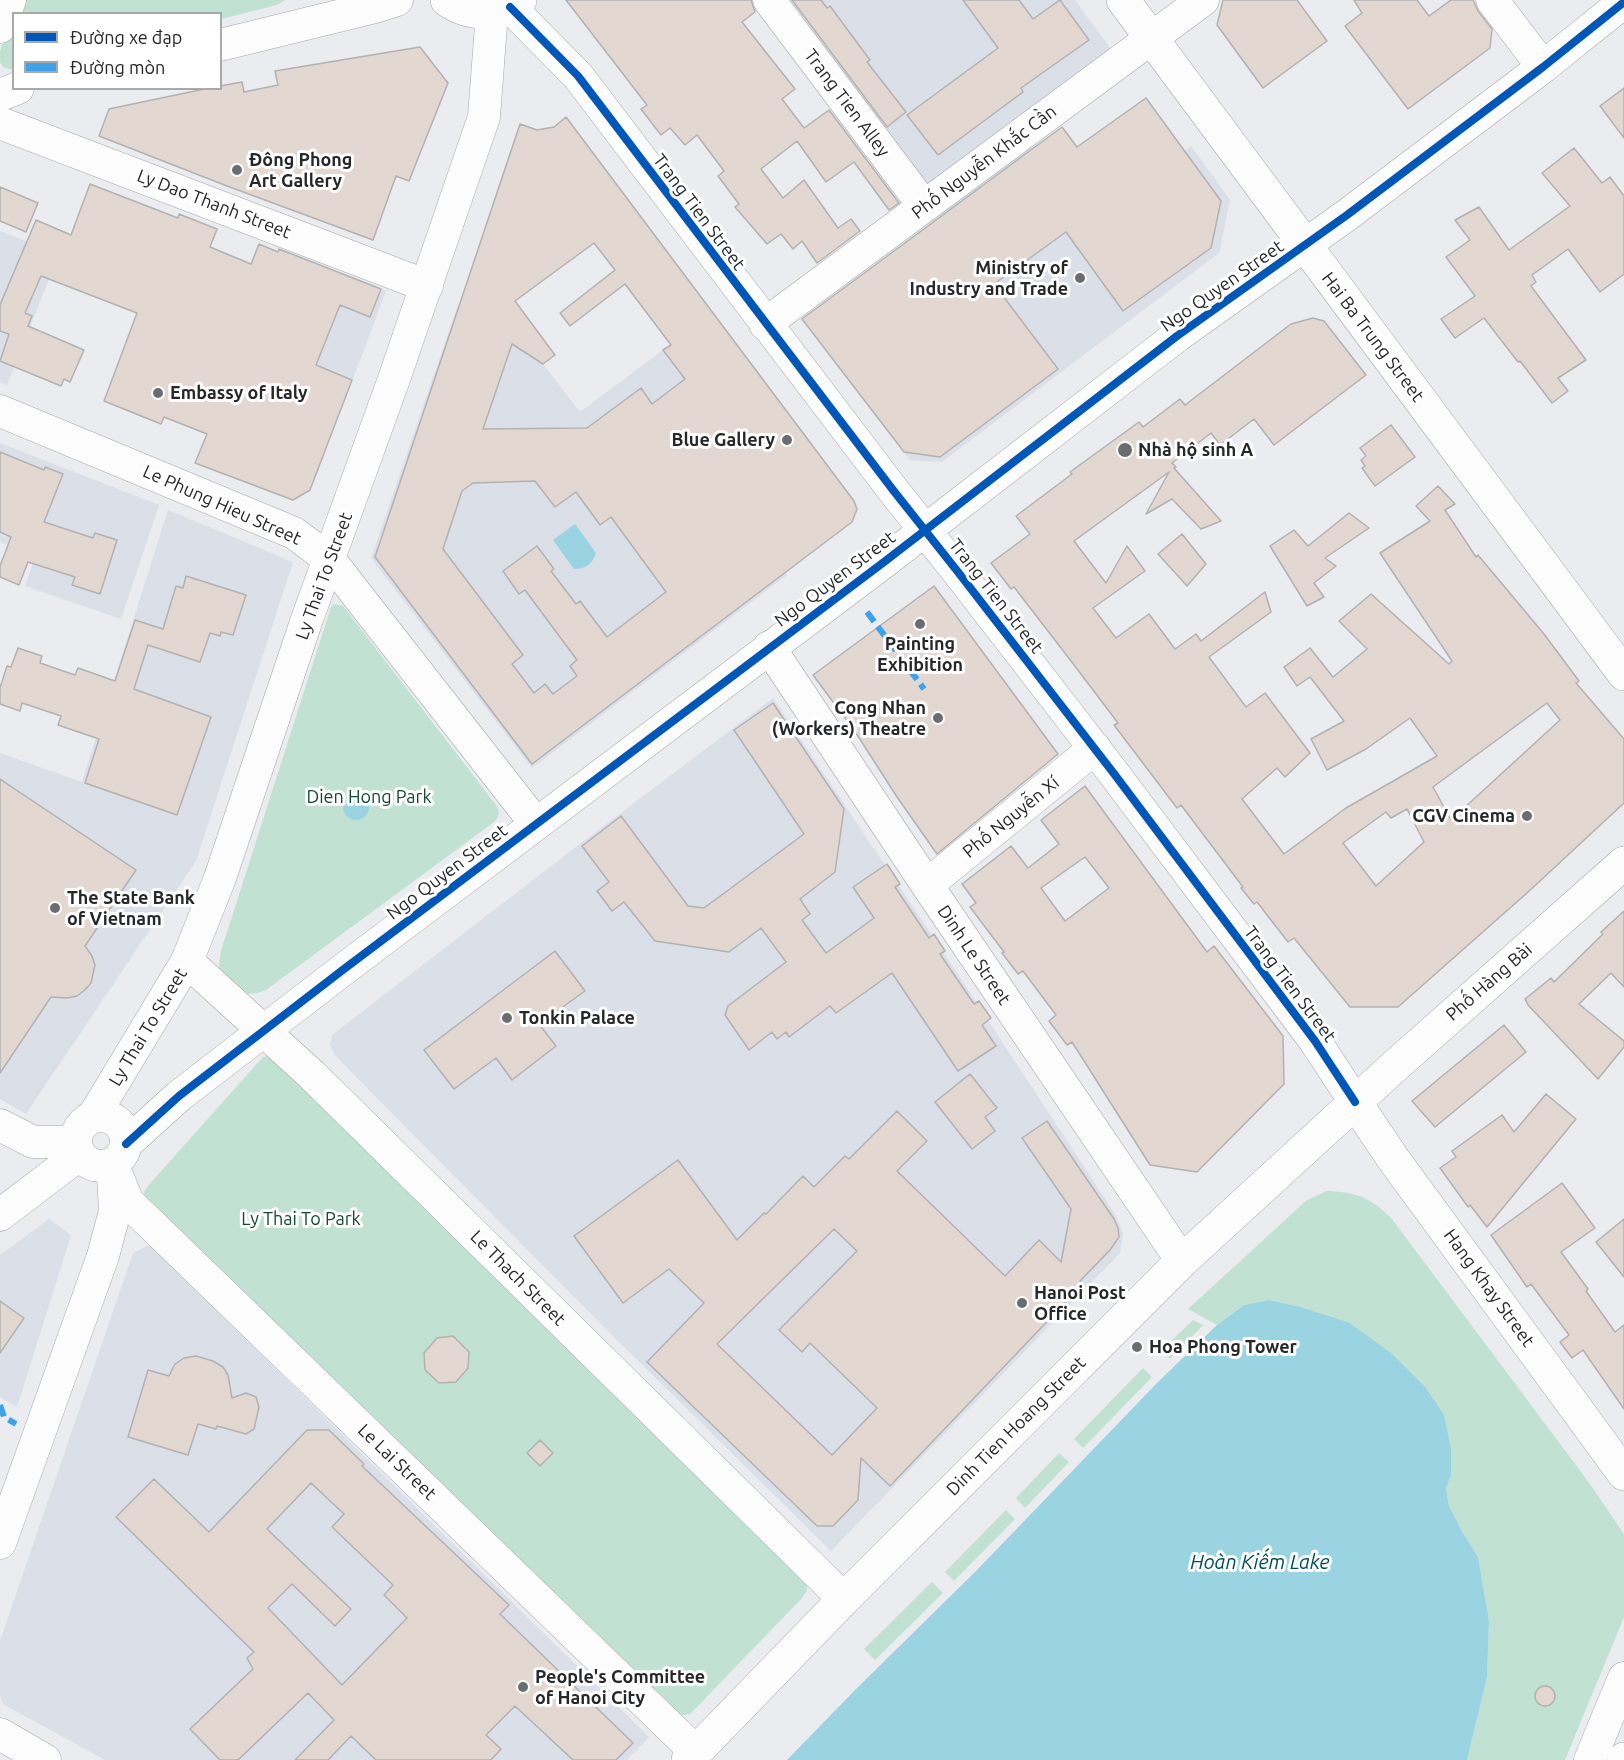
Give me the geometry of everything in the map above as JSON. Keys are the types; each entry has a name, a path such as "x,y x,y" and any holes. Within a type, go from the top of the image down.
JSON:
{"main road":[{"path":"447,0 456,6 474,12 508,6"},
{"name":"Hai Ba Trung Street","path":"1123,0 1624,674"},
{"name":"Phố Hàng Bài","path":"1355,1102 1624,863"},
{"name":"Dinh Tien Hoang Street","path":"692,1756 844,1599 1182,1261 1355,1102"},
{"name":"Hang Khay Street","path":"1355,1102 1394,1160 1624,1474"}],"street":[{"path":"0,27 10,0"},
{"path":"222,45 397,0"},
{"name":"Trang Tien Alley","path":"769,0 924,206"},
{"name":"Phố Nguyễn Khắc Cần","path":"765,324 1203,0"},
{"path":"1491,0 1543,67"},
{"name":"Ngo Quyen Street","path":"119,1153 179,1096 1177,336 1305,246 1543,67 1624,2"},
{"name":"Ly Thai To Street","path":"93,1117 187,962 220,878 484,117 508,6"},
{"name":"Trang Tien Street","path":"508,6 578,76 765,324 1095,748 1315,1041 1355,1102"},
{"name":"Ly Dao Thanh Street","path":"0,123 427,286"},
{"name":"Le Phung Hieu Street","path":"0,411 294,533 329,559 536,824"},
{"name":"Dinh Le Street","path":"769,647 1182,1261"},
{"name":"Phố Nguyễn Xí","path":"927,885 1095,748"},
{"name":"Le Thach Street","path":"187,962 312,1075 844,1599"},
{"path":"0,1544 103,1256 115,1212 119,1153 126,1135 117,1122 102,1116 86,1120 80,1126 78,1148 89,1162 96,1165 119,1153"},
{"path":"0,1125 33,1142 78,1148"},
{"path":"0,1215 78,1148"},
{"name":"Le Lai Street","path":"119,1153 128,1202 692,1756"},
{"path":"1590,1760 1624,1678"},
{"path":"0,1734 45,1760"}],"shaded area":[{"path":"778,0 1075,0 1113,52 922,192"},
{"name":"Ministry of Industry and Trade","path":"1027,141 1093,232 1191,146 1230,200 1219,253 942,462 910,460 866,402 995,304 927,216"},
{"path":"0,231 59,254 7,385 0,382"},
{"path":"279,249 386,291 344,403 236,360"},
{"path":"457,308 543,364 580,412 671,344 740,512 787,575 532,768 371,558"},
{"path":"0,443 159,505 121,619 25,586 36,555 0,542"},
{"path":"168,510 293,562 196,861 26,1114 0,1099 0,753 82,782"},
{"path":"773,698 1115,1214 1123,1233 1120,1253 831,1551 372,1093 334,1054 330,1045 332,1035"},
{"path":"49,1219 71,1235 17,1407 0,1397 0,1255"},
{"path":"150,1245 649,1737 627,1760 105,1760 3,1704 0,1696 0,1641 133,1253"}],"green space":[{"path":"19,0 285,0 277,5 222,19 222,12 15,12"},
{"path":"12,18 12,70 3,67 0,62 0,51"},
{"name":"Dien Hong Park","path":"334,604 343,606 347,611 496,805 499,814 490,825 266,990 252,994 242,992 221,977 219,966 221,951 331,607"},
{"name":"Ly Thai To Park","path":"263,1057 272,1057 807,1584 807,1591 802,1598 690,1714 676,1716 145,1197 144,1192 147,1187"},
{"path":"1327,1191 1347,1193 1370,1201 1392,1219 1590,1484 1624,1534 1624,1617 1565,1760 1467,1760 1487,1677 1489,1621 1478,1557 1449,1506 1446,1488 1451,1475 1348,1322 1301,1307 1269,1300 1244,1305 1217,1325 1188,1309 1307,1200"},
{"path":"1193,1320 1203,1325 1170,1359 1166,1354 1171,1349 1167,1345"},
{"path":"1143,1368 1152,1377 1083,1448 1074,1439"},
{"path":"1059,1453 1069,1462 1025,1508 1016,1498"},
{"path":"1006,1510 1015,1519 954,1581 945,1572"},
{"path":"932,1582 943,1593 875,1660 864,1649"}],"water":[{"path":"575,524 596,553 588,565 574,569 553,540"},
{"path":"356,794 365,798 369,807 365,816 356,820 347,816 343,807 347,798"},
{"name":"Hoàn Kiếm Lake","path":"1269,1300 1301,1307 1348,1322 1391,1353 1425,1387 1444,1415 1451,1449 1451,1475 1446,1488 1449,1506 1478,1557 1489,1621 1487,1677 1467,1760 787,1760 976,1571 1157,1383 1217,1325 1244,1305"}],"building":[{"path":"566,0 751,0 755,12 742,22 795,89 782,99 804,128 829,110 899,203 889,210 854,162 826,182 797,141 761,169 783,198 804,180 838,228 851,219 860,231 817,263 802,241 793,249 781,234 767,244 735,207 739,204 718,176 724,171 697,135 685,145 670,128 661,135 641,109 647,105"},
{"path":"792,0 821,0 827,8 830,6 870,60 867,62 906,112 887,127"},
{"path":"963,0 1019,0 1033,19 1060,0 1089,40 1021,88 1023,92 938,155 907,115 998,48"},
{"path":"1223,0 1297,0 1327,41 1263,88 1217,25"},
{"path":"1354,0 1417,0 1429,16 1451,0 1473,0 1478,11 1492,29 1490,48 1408,109 1345,26 1362,13"},
{"path":"420,47 448,83 409,181 396,176 373,240 99,136 109,109 199,90 222,90 222,86 242,82 244,92 278,85 275,71"},
{"path":"1624,88 1624,138 1600,106"},
{"path":"1146,98 1221,201 1211,248 1123,311 1066,232 994,284 1058,369 940,457 904,452 802,319 1062,127 1077,147"},
{"path":"566,117 854,501 857,509 852,522 532,764 375,557 520,124 537,130 554,127","holes":["594,243 615,270 560,313 570,326 625,284 671,345 663,350 685,379 652,404 641,388 587,428 483,429 512,344 543,364 555,355 515,301","535,481 555,507 576,492 600,525 611,517 666,592 607,637 580,601 576,604 551,571 554,569 537,546 503,571 519,594 525,590 577,660 570,666 577,676 553,694 545,684 534,693 512,664 523,655 443,549 462,491 473,483"]},
{"path":"1574,148 1602,183 1610,177 1624,196 1624,274 1600,292 1568,249 1532,275 1536,282 1531,286 1586,360 1558,378 1568,391 1552,403 1484,318 1455,338 1441,319 1475,296 1446,257 1470,240 1455,220 1479,207 1509,250 1570,206 1542,173"},
{"path":"90,184 178,218 179,214 217,229 210,247 251,264 259,244 278,252 279,249 381,289 370,317 340,305 316,365 352,380 310,490 293,500 195,463 207,434 164,417 161,424 104,401 137,313 41,276 25,313 32,316 28,326 84,350 70,382 64,379 61,386 0,361 9,334 0,331 0,305 36,220 71,235"},
{"path":"0,187 38,203 26,232 0,221"},
{"path":"1313,318 1324,321 1366,375 1274,445 1254,419 1220,445 1211,433 1172,463 1221,521 1201,529 1172,499 1146,514 1169,472 1074,541 1106,583 1127,546 1145,571 1093,608 1116,638 1149,614 1175,649 1196,634 1201,641 1265,592 1271,612 1209,657 1246,707 1265,693 1310,753 1285,777 1277,768 1242,799 1284,854 1346,808 1437,756 1410,718 1366,749 1327,770 1311,739 1344,721 1310,677 1297,686 1284,667 1310,648 1333,677 1367,649 1339,621 1371,594 1449,664 1452,661 1380,553 1430,521 1416,506 1438,486 1455,504 1445,510 1476,557 1478,555 1544,634 1579,681 1576,683 1624,739 1624,803 1527,893 1398,1007 1350,1007 1294,938 1288,942 1257,902 1254,904 1241,888 1243,887 1181,805 1177,808 1114,725 1118,723 1071,661 1014,587 1011,589 991,563 1030,534 1016,516 1072,474 1070,472 1139,422 1143,427 1180,399 1185,405 1291,324","holes":["1547,703 1560,720 1451,820 1433,787","1407,809 1424,842 1376,886 1343,843 1386,812 1391,818"]},
{"path":"1391,425 1415,457 1375,486 1362,468 1365,466 1361,460 1366,456 1360,448"},
{"path":"0,452 44,470 45,467 63,474 44,522 93,538 95,533 117,540 100,594 72,585 75,577 28,562 19,585 0,577 0,566 11,537 0,532"},
{"path":"1349,513 1369,528 1325,558 1336,566 1314,583 1324,597 1307,606 1270,546 1294,530 1308,546"},
{"path":"1182,534 1206,564 1187,586 1158,554"},
{"path":"186,576 246,595 233,635 221,632 220,636 210,633 200,662 148,645 134,689 211,717 177,815 85,783 99,739 58,725 61,716 22,703 20,711 0,704 0,688 7,666 11,667 18,648 42,656 40,663 75,675 78,668 115,681 135,620 163,629 176,586 183,588"},
{"path":"934,586 1058,754 937,854 854,730 813,675"},
{"path":"773,703 844,809 835,872 800,899 810,914 802,920 826,953 874,918 853,887 887,864 900,884 895,887 929,938 934,934 945,951 940,954 974,1004 979,1001 991,1018 982,1025 996,1046 958,1071 892,973 836,1013 830,1006 789,1037 786,1032 777,1039 772,1032 749,1050 725,1015 728,1006 786,962 761,928 729,952 655,941 624,902 612,911 597,891 609,882 582,846 621,816 688,906 704,908 804,834 734,730"},
{"name":"The State Bank of Vietnam","path":"0,779 136,870 85,946 95,965 91,983 77,996 51,997 0,1073"},
{"path":"1085,786 1207,952 1214,946 1283,1036 1284,1084 1197,1172 1150,1165 1072,1042 1067,1045 1049,1021 1056,1015 1023,971 1018,974 970,907 976,903 962,884 1011,846 1028,868 1059,844 1041,820","holes":["1085,857 1109,888 1065,921 1041,888"]},
{"path":"1624,911 1624,987 1611,973 1579,1004 1624,1041 1624,1047 1598,1079 1528,1005 1525,999 1551,978 1554,982"},
{"name":"Tonkin Palace","path":"555,951 585,991 539,1024 556,1046 512,1080 496,1058 454,1089 424,1050"},
{"path":"1504,1025 1526,1052 1435,1127 1412,1101"},
{"path":"970,1074 997,1108 985,1117 995,1131 972,1149 935,1102"},
{"path":"1546,1094 1576,1119 1487,1227 1470,1205 1468,1207 1440,1168 1456,1157 1452,1151 1502,1115 1514,1132"},
{"path":"897,1111 927,1141 897,1171 1005,1276 1039,1240 1061,1262 1071,1209 1022,1138 1047,1121 1114,1219 1119,1237 1110,1250 1080,1281 1083,1284 890,1486 861,1458 858,1500 833,1526 817,1526 647,1362 704,1303 669,1269 623,1303 574,1236 678,1160 737,1240 803,1176 814,1187 845,1156 849,1159","holes":["834,1229 857,1251 779,1330 802,1352 810,1343 877,1408 832,1455 717,1344"]},
{"path":"1562,1183 1595,1228 1561,1252 1615,1332 1624,1325 1624,1409 1583,1350 1572,1358 1560,1342 1569,1335 1531,1284 1527,1287 1491,1235"},
{"path":"1624,1219 1624,1277 1596,1242"},
{"path":"0,1301 24,1318 0,1353"},
{"path":"453,1336 469,1352 468,1368 456,1382 439,1383 425,1370 424,1353 437,1338"},
{"path":"196,1356 223,1367 228,1375 232,1398 246,1393 256,1397 259,1407 254,1429 246,1434 217,1426 216,1429 198,1424 188,1455 128,1437 148,1370 169,1376 175,1364 184,1358"},
{"path":"307,1430 329,1430 364,1464 362,1466 509,1605 500,1614 633,1743 616,1760 573,1760 515,1706 486,1735 501,1749 491,1760 376,1760 351,1736 328,1760 295,1760 334,1720 308,1693 238,1760 220,1760 190,1729 253,1669 247,1658 254,1652 116,1517 154,1479 209,1532","holes":["311,1483 344,1514 332,1527 393,1585 384,1595 407,1618 342,1685 268,1608 292,1584 335,1626 351,1609 267,1529"]},
{"path":"540,1440 553,1453 540,1466 527,1453"},
{"path":"1545,1686 1552,1689 1555,1696 1552,1703 1545,1706 1538,1703 1535,1696 1538,1689"}],"marked path":[{"path":"867,612 924,689"},
{"path":"0,1405 4,1417 16,1424"}],"cycle path":[{"path":"126,1144 179,1096 344,969 884,562 1177,336 1347,215 1543,67 1624,2"},
{"path":"510,7 578,76 893,490 1115,775 1315,1041 1355,1102"}],"place":[{"name":"Đông Phong Art Gallery","path":"237,170"},
{"name":"Ministry of Industry and Trade","path":"1080,278"},
{"name":"Embassy of Italy","path":"158,393"},
{"name":"Blue Gallery","path":"787,440"},
{"name":"Nhà hộ sinh A","path":"1125,450"},
{"name":"Painting Exhibition","path":"920,624"},
{"name":"Cong Nhan (Workers) Theatre","path":"938,718"},
{"name":"CGV Cinema","path":"1527,816"},
{"name":"The State Bank of Vietnam","path":"55,908"},
{"name":"Tonkin Palace","path":"507,1018"},
{"name":"Hanoi Post Office","path":"1022,1303"},
{"name":"Hoa Phong Tower","path":"1137,1347"},
{"name":"People's Committee of Hanoi City","path":"523,1687"}]}
